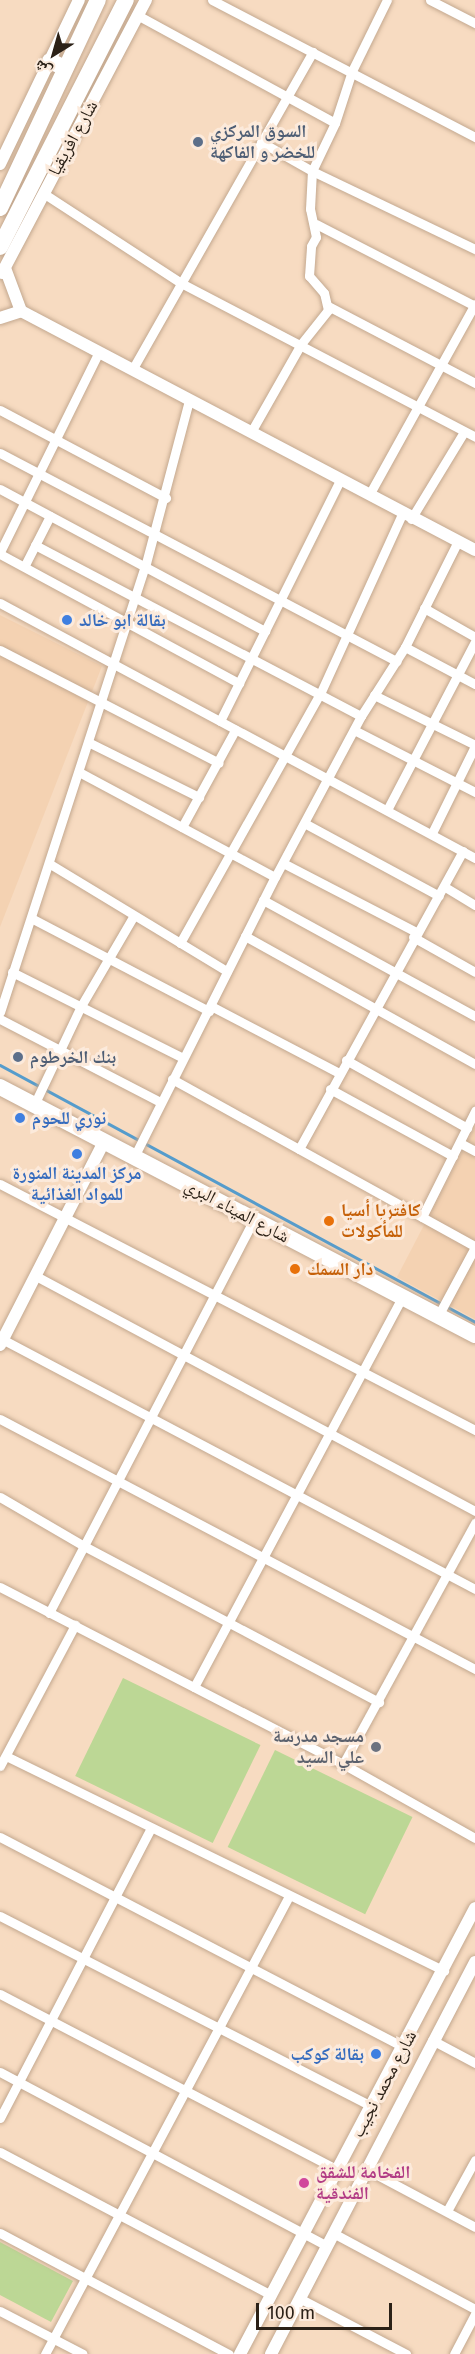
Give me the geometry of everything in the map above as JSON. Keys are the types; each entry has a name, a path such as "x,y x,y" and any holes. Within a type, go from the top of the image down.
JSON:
{"highway":[{"name":"شارع افريقيا","path":"0,208 58,64 98,0"},
{"name":"شارع افريقيا","path":"0,247 126,0"},
{"path":"87,75 103,83"},
{"name":"شارع الميناء البري","path":"0,1087 475,1335"}],"street":[{"path":"0,164 58,64 79,0"},
{"name":"شارع افريقيا","path":"3,273 146,0"},
{"path":"212,0 475,136"},
{"path":"387,0 352,71 335,123 312,171 310,209 316,224 309,276 328,306 475,383"},
{"path":"430,0 475,23"},
{"path":"139,16 285,98 335,123"},
{"path":"132,370 312,52"},
{"path":"261,142 312,171 475,249"},
{"path":"43,193 181,283 475,437"},
{"path":"316,224 475,305 369,495"},
{"path":"3,273 21,311 475,550"},
{"path":"251,432 301,344 328,306"},
{"path":"0,318 21,311"},
{"path":"99,352 0,553 25,565 127,625 239,683"},
{"path":"0,1012 115,664 155,534 189,401"},
{"path":"0,410 54,441 165,498"},
{"path":"180,943 320,694 407,516 464,432"},
{"path":"0,453 348,633 397,661"},
{"path":"220,721 340,480"},
{"path":"0,489 265,632"},
{"path":"25,565 50,516"},
{"path":"134,1157 263,900 306,824 361,716 405,647 458,541"},
{"path":"35,545 361,716"},
{"path":"0,603 235,730 474,855"},
{"path":"424,608 475,637"},
{"path":"387,810 475,642"},
{"path":"405,647 475,684"},
{"path":"0,650 219,763"},
{"path":"374,695 475,746 432,833"},
{"path":"182,827 235,730"},
{"path":"354,730 459,781 475,792"},
{"path":"90,742 199,797"},
{"path":"79,772 275,878"},
{"path":"306,824 439,897"},
{"path":"299,1149 415,934 445,887 463,851"},
{"path":"283,863 415,934 475,972"},
{"path":"50,864 133,917 226,971"},
{"path":"445,887 475,904"},
{"path":"263,900 475,1016"},
{"path":"34,1105 81,1006 133,917"},
{"path":"31,918 339,1073"},
{"path":"245,936 475,1064"},
{"path":"12,972 183,1058"},
{"path":"0,1019 160,1102"},
{"path":"346,1060 467,1128"},
{"path":"172,1079 475,1246 438,1316"},
{"path":"330,1089 453,1156"},
{"path":"422,1217 475,1111"},
{"path":"105,1142 1,1341 150,1421 475,1589"},
{"path":"460,1143 475,1151"},
{"path":"0,1184 475,1430"},
{"path":"50,1612 254,1220"},
{"path":"34,1275 185,1354 328,1435 475,1511"},
{"path":"194,1687 298,1497 328,1435 402,1297"},
{"path":"0,1419 475,1669"},
{"path":"0,1497 84,1546 379,1702"},
{"path":"343,1764 475,1523"},
{"path":"0,1587 343,1764 475,1838"},
{"path":"0,1766 75,1625"},
{"path":"6,1755 288,1898 444,1971"},
{"path":"0,2118 84,1961 151,1828"},
{"path":"0,1837 404,2047"},
{"path":"45,2354 288,1898"},
{"name":"شارع محمد نجيب","path":"240,2354 370,2106 404,2047 475,1908"},
{"path":"0,1916 217,2031 370,2106"},
{"name":"شارع محمد نجيب","path":"270,2354 432,2040 475,1962"},
{"path":"0,1994 338,2170"},
{"path":"432,2040 475,2062"},
{"path":"0,2072 326,2245"},
{"path":"0,2152 271,2295"},
{"path":"447,2211 475,2160"},
{"path":"366,2169 475,2227"},
{"path":"0,2233 229,2354"},
{"path":"333,2233 475,2312 454,2354"},
{"path":"299,2298 406,2354"},
{"path":"0,2311 84,2354"}],"shaded area":[{"path":"0,615 102,666 0,927"},
{"path":"475,1127 475,1319 397,1277"}],"green space":[{"path":"123,1678 261,1745 213,1843 75,1776"},
{"path":"275,1750 413,1817 365,1914 228,1847"},
{"path":"0,2242 73,2281 51,2322 0,2295"}],"waterway":[{"path":"0,1065 475,1322"}],"place":[{"name":"السوق المركزي للخضر و الفاكهة","path":"198,142"},
{"name":"بقالة ابو خالد","path":"67,620"},
{"name":"بنك الخرطوم","path":"18,1057"},
{"name":"نوري للحوم","path":"20,1118"},
{"name":"مركز المدينة المنورة للمواد الغذائية","path":"77,1154"},
{"name":"كافتريا أسيا للمأكولات","path":"329,1221"},
{"name":"دار السمك","path":"295,1269"},
{"name":"مسجد مدرسة علي السيد","path":"376,1747"},
{"name":"بقالة كوكب","path":"376,2054"},
{"name":"الفخامة للشقق الفندقية","path":"304,2183"}]}
